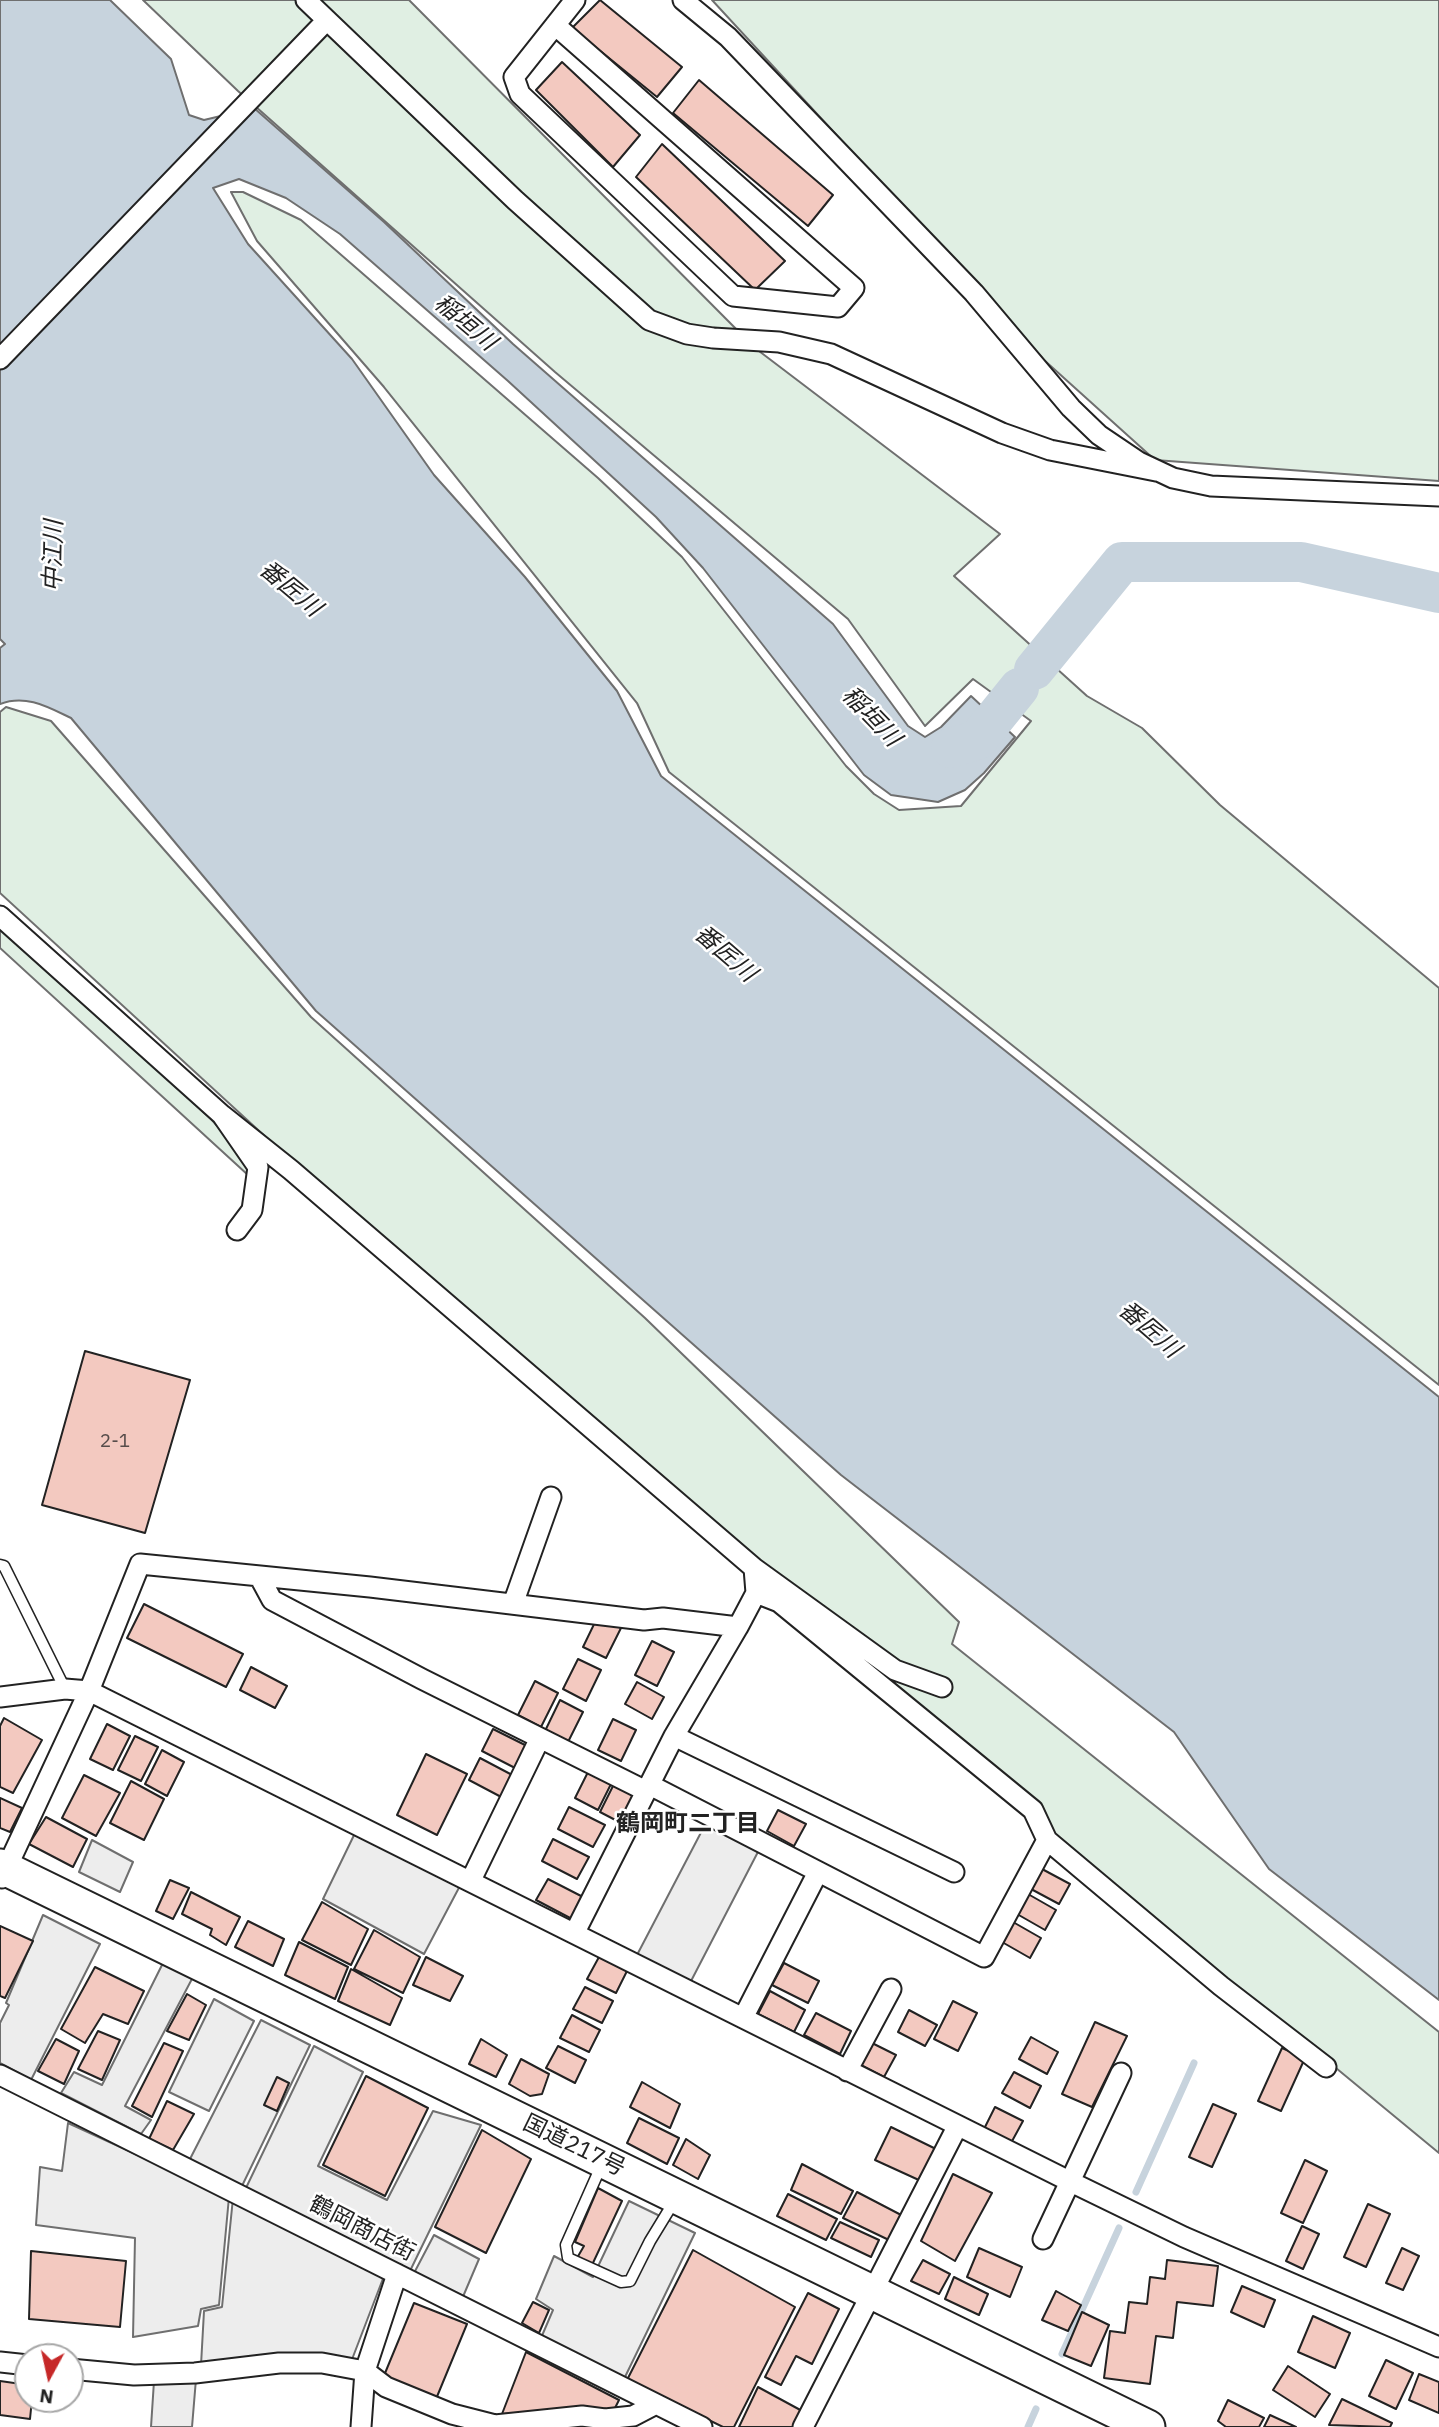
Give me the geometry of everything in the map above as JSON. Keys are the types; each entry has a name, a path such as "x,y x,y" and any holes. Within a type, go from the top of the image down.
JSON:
{"highway":[{"name":"国道217号","path":"2,1872 677,2196 1148,2427"}],"street":[{"path":"306,0 323,25 649,320 687,334 779,342 831,354 1002,433 1050,450 1156,471"},
{"path":"555,25 854,288 838,307 733,296 520,94 514,77 555,25 575,0"},
{"path":"683,0 728,37 974,293 1071,408 1099,435 1156,471 1181,481 1211,486 1439,496"},
{"path":"0,359 323,25"},
{"path":"0,916 222,1115 291,1170 754,1568 895,1670 942,1688"},
{"path":"222,1115 258,1167 252,1210 237,1230"},
{"path":"513,1604 551,1497"},
{"path":"2,1872 89,1691 140,1564 644,1620 663,1618 738,1627"},
{"path":"575,1932 674,1737 756,1593 754,1568"},
{"path":"258,1576 272,1600 540,1738 648,1788 984,1957 1047,1840"},
{"path":"756,1593 779,1602 1032,1810 1047,1840 1222,1986 1326,2067"},
{"path":"0,1697 65,1689 89,1691 575,1932 957,2127 1184,2237 1439,2347"},
{"path":"674,1737 954,1872"},
{"path":"471,1880 540,1738"},
{"path":"743,2018 818,1872"},
{"path":"847,2071 891,1989"},
{"path":"1043,2239 1121,2073"},
{"name":"鶴岡商店街","path":"0,2075 702,2427"},
{"path":"803,2427 957,2127"},
{"path":"361,2427 365,2371 397,2274"},
{"path":"84,2370 134,2375 195,2373 279,2363 322,2363 365,2371 386,2387 452,2414 495,2425 582,2416 604,2423 633,2416 656,2404"}],"lane":[{"path":"0,1566 5,1566 65,1689"},
{"path":"604,2161 566,2245 568,2258 621,2282 630,2281 677,2196"}],"green space":[{"path":"143,0 409,0 755,348 1000,534 954,576 1087,696 1142,728 1220,805 1439,988 1439,1385 669,772 637,703 384,387 257,241 231,192 243,192 301,220 598,478 682,557 846,766 874,794 899,810 961,806 1031,721 973,679 925,726 848,619 555,372 238,91"},
{"path":"712,0 1439,0 1439,481 1155,460 1044,360"},
{"path":"6,707 51,721 311,1017 645,1318 959,1622 952,1644 1439,2032 1439,2153 1062,1842 293,1162 0,893 0,712"},
{"path":"0,925 212,1120 252,1166 248,1175 0,948"}],"shaded area":[{"path":"707,1821 760,1848 690,1983 637,1955"},
{"path":"357,1829 462,1882 424,1954 323,1899"},
{"path":"92,1840 133,1862 120,1892 79,1872"},
{"path":"43,1915 100,1944 31,2080 0,2063 0,2023"},
{"path":"163,1963 193,1977 125,2106 151,2120 141,2134 61,2093 74,2072 102,2085"},
{"path":"214,1999 254,2021 209,2111 169,2092"},
{"path":"261,2020 310,2045 241,2188 190,2159"},
{"path":"314,2046 363,2072 318,2166 387,2200 433,2111 481,2125 409,2273 245,2190"},
{"path":"68,2123 229,2197 219,2305 201,2309 198,2326 133,2337 135,2238 36,2225 40,2167 62,2171"},
{"path":"233,2198 384,2276 351,2362 201,2365 204,2311 222,2307"},
{"path":"629,2201 695,2233 624,2379 541,2338 553,2310 536,2299 554,2256 593,2277"},
{"path":"434,2235 479,2259 462,2299 413,2275"},
{"path":"196,2379 192,2427 151,2427 154,2381"}],"water":[{"path":"0,0 110,0 171,59 189,115 204,120 254,108 384,222 513,344 833,624 908,726 925,737 941,727 971,696 1015,737 984,773 965,790 938,802 891,795 864,775 703,568 656,517 508,381 340,234 286,198 239,179 213,188 248,244 352,359 434,475 525,577 617,691 661,776 1439,1397 1439,2000 1269,1869 1174,1732 841,1475 316,1011 71,718 28,701 0,704 0,648 5,644 0,639"}],"building":[{"path":"600,0 682,67 657,97 572,28"},
{"path":"562,62 640,135 613,167 536,90"},
{"path":"699,80 833,195 808,226 673,113"},
{"path":"662,144 785,261 755,290 636,177"},
{"path":"85,1351 190,1380 145,1533 42,1505"},
{"path":"144,1604 243,1654 226,1687 127,1638"},
{"path":"598,1616 621,1628 606,1658 583,1647"},
{"path":"652,1641 674,1652 657,1686 635,1675"},
{"path":"578,1659 601,1670 586,1701 563,1689"},
{"path":"251,1667 287,1686 275,1708 240,1690"},
{"path":"535,1681 558,1693 541,1727 518,1715"},
{"path":"637,1682 664,1697 652,1719 625,1704"},
{"path":"560,1700 583,1712 568,1742 545,1731"},
{"path":"4,1718 42,1740 13,1793 0,1787 0,1726"},
{"path":"613,1719 636,1730 621,1761 598,1750"},
{"path":"107,1724 130,1736 113,1770 90,1759"},
{"path":"493,1729 529,1747 517,1769 482,1751"},
{"path":"135,1736 158,1747 141,1781 118,1770"},
{"path":"162,1750 184,1762 167,1796 145,1784"},
{"path":"426,1754 467,1774 437,1835 397,1815"},
{"path":"480,1758 516,1777 505,1799 469,1780"},
{"path":"590,1768 613,1780 598,1810 575,1798"},
{"path":"84,1775 120,1793 96,1836 62,1818"},
{"path":"131,1781 164,1799 144,1840 110,1823"},
{"path":"615,1782 638,1793 623,1824 600,1812"},
{"path":"0,1798 22,1808 10,1832 0,1828"},
{"path":"569,1807 605,1825 593,1847 558,1829"},
{"path":"778,1810 806,1824 794,1846 767,1831"},
{"path":"46,1817 87,1839 73,1867 29,1844"},
{"path":"553,1839 589,1857 577,1879 542,1861"},
{"path":"1042,1869 1070,1884 1059,1904 1031,1889"},
{"path":"548,1879 583,1897 572,1919 536,1900"},
{"path":"170,1880 189,1888 173,1919 156,1911"},
{"path":"191,1892 240,1917 226,1945 210,1935 212,1929 182,1914"},
{"path":"1028,1894 1056,1910 1045,1930 1017,1914"},
{"path":"322,1902 368,1929 351,1965 302,1940"},
{"path":"248,1921 284,1939 273,1966 235,1947"},
{"path":"1013,1922 1041,1938 1030,1958 1002,1942"},
{"path":"0,1926 33,1941 5,1998 0,1996"},
{"path":"374,1930 420,1957 403,1993 354,1969"},
{"path":"299,1942 348,1967 335,1999 285,1975"},
{"path":"426,1957 463,1976 450,2001 413,1985"},
{"path":"599,1957 627,1971 616,1993 587,1979"},
{"path":"784,1963 819,1981 808,2003 772,1985"},
{"path":"95,1967 144,1991 128,2024 103,2014 85,2043 61,2029"},
{"path":"351,1969 402,1998 390,2025 338,2001"},
{"path":"585,1987 613,2001 602,2023 573,2009"},
{"path":"770,1991 805,2010 794,2032 758,2014"},
{"path":"187,1994 206,2005 189,2040 167,2031"},
{"path":"953,2001 977,2013 958,2051 934,2039"},
{"path":"909,2010 937,2025 925,2046 898,2032"},
{"path":"816,2013 851,2031 840,2054 804,2035"},
{"path":"572,2015 600,2030 589,2052 560,2038"},
{"path":"1095,2022 1127,2036 1092,2107 1062,2094"},
{"path":"98,2031 120,2040 102,2080 78,2069"},
{"path":"1031,2037 1058,2052 1047,2074 1019,2059"},
{"path":"56,2039 79,2051 64,2084 38,2071"},
{"path":"481,2039 507,2055 496,2077 469,2064"},
{"path":"868,2041 896,2055 884,2077 857,2063"},
{"path":"164,2043 183,2051 152,2117 132,2106"},
{"path":"558,2046 586,2060 575,2083 546,2068"},
{"path":"1282,2048 1305,2058 1281,2111 1258,2101"},
{"path":"521,2059 549,2074 542,2094 530,2096 509,2084"},
{"path":"1014,2072 1041,2086 1030,2108 1002,2093"},
{"path":"366,2076 428,2108 385,2196 323,2165"},
{"path":"277,2077 289,2083 277,2111 264,2105"},
{"path":"642,2082 680,2104 670,2128 630,2107"},
{"path":"167,2101 194,2114 173,2150 149,2139"},
{"path":"1213,2104 1236,2114 1212,2167 1189,2157"},
{"path":"995,2107 1023,2121 1011,2143 984,2129"},
{"path":"639,2118 679,2138 667,2164 627,2143"},
{"path":"891,2127 938,2150 921,2181 875,2160"},
{"path":"482,2130 531,2159 486,2253 435,2227"},
{"path":"686,2139 710,2155 698,2179 673,2165"},
{"path":"1305,2160 1327,2171 1303,2223 1281,2213"},
{"path":"802,2164 853,2191 841,2214 791,2190"},
{"path":"953,2174 992,2193 955,2261 921,2241"},
{"path":"598,2188 622,2201 592,2265 577,2258 584,2246 575,2242"},
{"path":"857,2192 905,2217 891,2241 843,2218"},
{"path":"788,2194 837,2219 826,2240 777,2216"},
{"path":"1368,2204 1390,2214 1366,2267 1344,2257"},
{"path":"840,2222 879,2240 871,2257 831,2238"},
{"path":"1302,2226 1319,2234 1303,2269 1286,2261"},
{"path":"979,2248 1022,2267 1010,2297 967,2277"},
{"path":"1402,2248 1419,2256 1403,2290 1386,2283"},
{"path":"693,2250 795,2307 734,2427 723,2427 627,2380"},
{"path":"31,2251 126,2261 120,2327 29,2319"},
{"path":"923,2260 950,2274 939,2294 911,2281"},
{"path":"1167,2260 1218,2266 1213,2306 1177,2302 1173,2338 1156,2336 1150,2384 1104,2378 1110,2331 1125,2333 1129,2302 1147,2304 1150,2277 1165,2279"},
{"path":"954,2277 988,2294 979,2315 945,2299"},
{"path":"1242,2286 1275,2300 1264,2327 1231,2312"},
{"path":"1056,2291 1081,2305 1068,2331 1042,2320"},
{"path":"808,2293 839,2309 812,2364 796,2356 781,2385 765,2377"},
{"path":"533,2302 549,2310 539,2333 522,2323"},
{"path":"414,2303 467,2324 436,2399 383,2378"},
{"path":"1082,2312 1109,2325 1091,2366 1064,2355"},
{"path":"1313,2316 1350,2333 1335,2368 1298,2352"},
{"path":"526,2352 619,2400 613,2412 579,2410 502,2414"},
{"path":"1386,2360 1413,2373 1396,2409 1369,2396"},
{"path":"1288,2366 1330,2394 1315,2417 1273,2390"},
{"path":"1419,2374 1439,2382 1439,2413 1409,2400"},
{"path":"0,2381 14,2383 14,2413 31,2413 30,2419 0,2415"},
{"path":"758,2387 804,2412 796,2427 739,2427"},
{"path":"1342,2399 1392,2423 1390,2427 1329,2425"},
{"path":"1228,2400 1264,2418 1259,2427 1226,2427 1218,2421"},
{"path":"1270,2415 1296,2427 1264,2427"}],"waterway":[{"name":"稲垣川","path":"1034,670 1122,562 1301,562 1439,593"},
{"name":"稲垣川","path":"951,748 977,740 1019,688"},
{"path":"1136,2192 1194,2063"},
{"path":"1062,2354 1119,2228"},
{"path":"1028,2427 1036,2409"}],"district":[{"name":"鶴岡町二丁目","path":"688,1824"}],"water label":[{"name":"中江川","path":"54,556"},
{"name":"番匠川","path":"290,589"},
{"name":"番匠川","path":"725,954"},
{"name":"番匠川","path":"1149,1330"}]}
